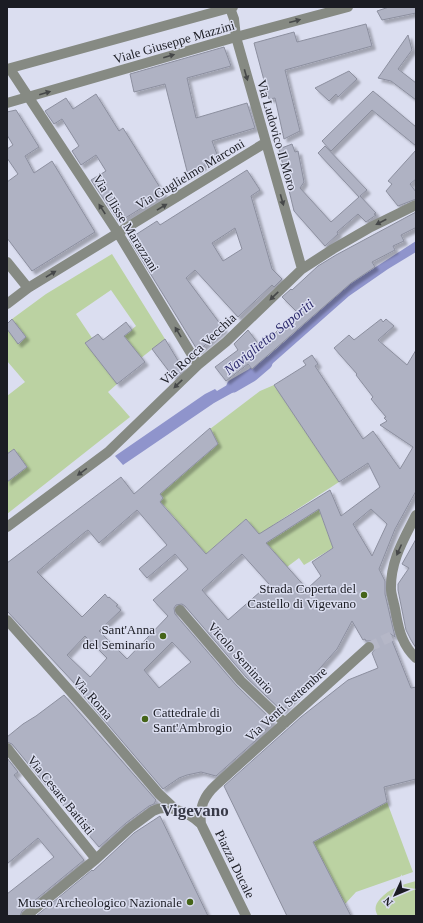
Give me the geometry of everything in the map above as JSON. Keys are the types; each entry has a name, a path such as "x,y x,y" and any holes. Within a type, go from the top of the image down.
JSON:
{"street":[{"name":"Viale Giuseppe Mazzini","path":"9,69 232,7"},
{"name":"Via Ludovico Il Moro","path":"232,7 236,37 302,269"},
{"name":"Viale Giuseppe Mazzini","path":"7,103 236,37 348,7"},
{"name":"Via Ulisse Marazzani","path":"9,69 118,233 198,365"},
{"name":"Via Guglielmo Marconi","path":"7,304 28,288 266,143"},
{"name":"Via Rocca Vecchia","path":"7,527 108,452 198,365 226,342 302,269 371,227 416,205"},
{"path":"7,262 28,288"},
{"path":"416,515 397,553 391,573 397,634 416,658"},
{"name":"Vicolo Seminario","path":"180,610 241,681 285,723"},
{"name":"Via Roma","path":"7,620 159,794"},
{"name":"Via Venti Settembre","path":"221,780 369,647"},
{"name":"Via Cesare Battisti","path":"7,748 96,859"},
{"name":"Piazza Ducale","path":"221,780 208,792 202,803 200,815 201,824 246,916"},
{"name":"Piazza Ducale","path":"159,794 175,809"},
{"name":"Piazza Ducale","path":"96,859 130,828 157,809 175,809 189,814 201,824"},
{"path":"26,916 96,859"}],"green space":[{"path":"112,254 165,339 141,358 124,336 136,326 111,290 76,314 92,338 86,343 117,384 108,392 130,417 7,514 7,482 27,467 14,449 7,454 7,396 25,382 7,361 7,329 19,344 26,337 12,319 46,294"},
{"path":"274,385 339,482 273,525 279,535 319,509 333,548 304,565 299,558 287,567 246,519 206,554 160,501 163,498 160,494 218,444 210,429 260,391"},
{"path":"387,802 413,872 356,892 345,904 313,842"},
{"path":"416,881 416,916 378,916 376,905 384,895 396,887"}],"water":[{"path":"416,241 416,252 349,296 255,379 249,371 251,368 268,356 351,283"},
{"path":"244,375 250,383 214,403 123,465 115,456 205,394 215,389 217,391"}],"building":[{"path":"389,7 416,7 416,13 382,20 377,11"},
{"path":"366,24 372,46 285,70 300,131 284,139 275,98 269,99 254,43 294,32 297,42"},
{"path":"408,35 412,50 398,69 416,83 416,100 391,81 378,78"},
{"path":"224,47 231,66 187,78 196,118 247,103 255,128 212,141 218,157 188,175 165,84 134,92 130,74"},
{"path":"349,71 357,79 338,97 336,94 329,101 315,88"},
{"path":"373,91 416,127 416,146 372,110 331,151 322,141"},
{"path":"96,94 119,131 123,128 164,194 119,222 91,180 106,171 96,155 81,165 72,151 79,146 62,119 54,124 45,111 66,98 73,109"},
{"path":"16,110 39,147 25,156 34,173 52,161 95,232 32,271 7,238 7,182 18,174 7,158 7,149 13,145 7,135 7,112"},
{"path":"292,144 295,152 298,151 304,182 300,188 331,222 359,197 318,153 325,146 367,190 360,196 376,213 374,214 376,215 366,222 358,214 337,232 338,234 325,246 294,211 279,149"},
{"path":"416,150 416,179 410,184 416,192 416,199 398,206 386,191 392,184 388,181"},
{"path":"247,170 260,190 251,196 272,269 282,279 274,287 272,285 238,317 195,270 186,278 224,329 198,351 129,239 157,221 160,225","holes":["235,228 242,249 223,261 212,243"]},
{"path":"416,212 416,229 415,228 401,235 404,241 393,246 395,250 372,262 375,267 351,283 252,369 248,364 226,381 215,367 238,350 234,344 248,330 260,346 298,313 282,297 291,289 292,290 318,266"},
{"path":"12,319 26,337 18,344 7,329 7,324"},
{"path":"381,319 383,322 386,319 394,326 378,340 407,365 416,350 416,491 395,529 379,569 385,581 385,594 395,637 389,633 411,688 416,687 416,779 384,787 387,802 313,842 351,916 287,916 224,786 301,717 348,680 378,668 372,653 375,649 374,643 371,641 366,641 365,639 363,640 352,621 337,649 282,711 246,677 185,606 182,604 176,605 174,608 175,614 236,685 273,721 255,741 216,776 201,772 187,775 179,778 163,789 75,686 76,685 7,611 7,563 121,477 134,494 210,428 218,444 160,494 163,498 160,502 206,554 246,519 259,534 330,490 341,516 380,487 368,463 339,482 274,385 306,365 303,361 312,355 318,364 315,366 363,439 373,431 400,469 413,447 380,425 387,421 384,418 386,417 371,399 373,397 356,375 357,374 334,348 349,335 354,340","holes":["319,509 333,548 312,562 321,576 307,589 266,543","371,509 387,524 372,556 353,524","137,510 167,545 139,569 147,578 175,554 188,569 153,600 168,616 127,659 99,631 121,610 116,606 118,605 105,594 82,617 37,572 88,530 99,543","242,554 269,584 228,620 202,590","85,636 107,658 90,677 67,655","172,642 191,662 159,688 144,670"]},
{"path":"126,322 132,330 124,336 145,362 117,384 85,343 98,334 103,340"},
{"path":"165,339 183,369 174,378 152,349"},
{"path":"14,449 27,467 7,482 7,454"},
{"path":"416,539 416,648 406,630 398,584 409,568 402,564"},
{"path":"64,695 156,800 154,804 126,823 99,847 12,744 7,742 7,737"},
{"path":"7,758 18,772 14,775 84,860 22,911 20,916 7,916 7,894 54,857 38,838 7,864"},
{"path":"160,816 208,916 36,916 92,870 93,871 134,833"}],"waterway":[{"name":"Naviglietto Saporiti","path":"233,386 252,375 266,363"}],"tunnel":[{"path":"369,647 394,635"}],"place":[{"name":"Strada Coperta del Castello di Vigevano","path":"364,595"},
{"name":"Sant'Anna del Seminario","path":"163,636"},
{"name":"Cattedrale di Sant'Ambrogio","path":"145,719"},
{"name":"Museo Archeologico Nazionale","path":"190,902"}],"district":[{"name":"Vigevano","path":"195,810"}]}
